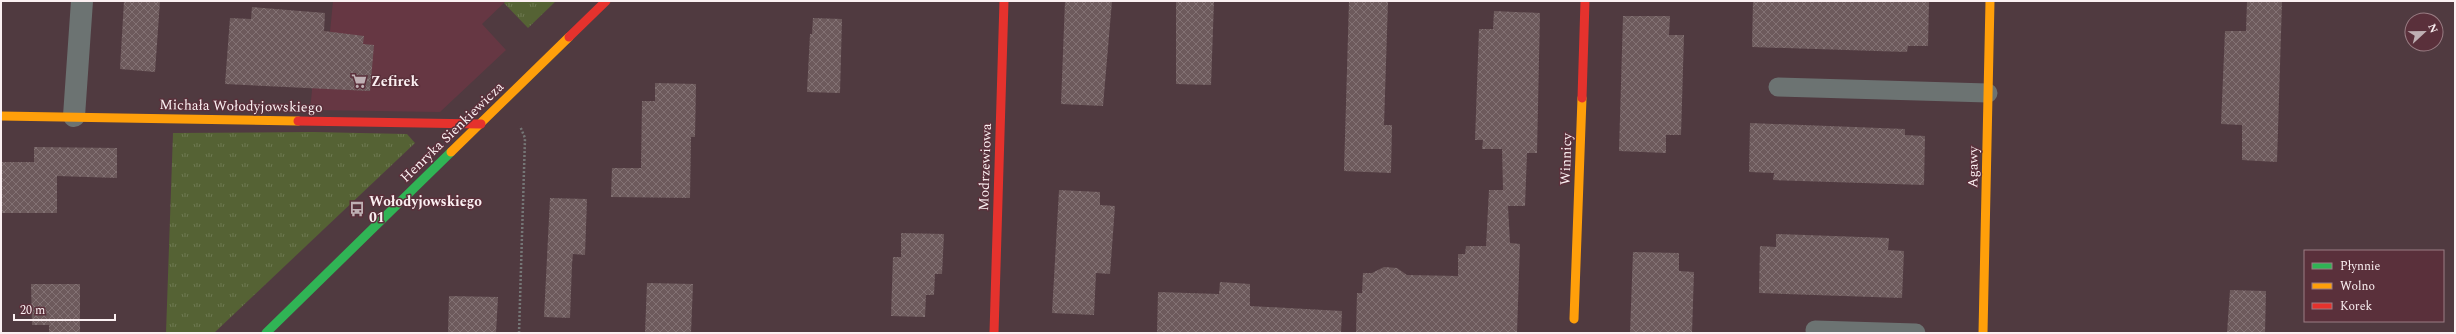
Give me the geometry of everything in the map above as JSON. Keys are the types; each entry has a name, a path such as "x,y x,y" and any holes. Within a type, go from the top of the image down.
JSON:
{"street":[{"path":"74,116 82,1"},
{"name":"Henryka Sienkiewicza","path":"266,333 606,1"},
{"name":"Modrzewiowa","path":"994,333 1004,1"},
{"name":"Winnicy","path":"1574,319 1585,1"},
{"name":"Agawy","path":"1983,333 1990,1"},
{"name":"Michała Wołodyjowskiego","path":"1,116 74,116 481,124"}],"lane":[{"path":"1778,87 1988,93"},
{"path":"1815,330 1916,333"}],"path":[{"path":"518,124 525,138 519,333"}],"shaded area":[{"path":"333,1 506,1 482,24 506,50 440,112 310,110 318,31 330,32"}],"green space":[{"path":"506,1 556,1 528,28 504,3"},
{"path":"313,132 407,134 415,143 214,333 166,333 173,133"}],"building":[{"path":"124,1 160,1 155,72 120,69"},
{"path":"1065,1 1112,1 1103,106 1061,104"},
{"path":"1176,1 1214,1 1211,85 1176,84"},
{"path":"1349,1 1388,1 1384,125 1392,125 1391,173 1344,171"},
{"path":"1753,1 1929,1 1928,46 1908,46 1907,52 1752,47"},
{"path":"2247,1 2282,1 2277,162 2242,160 2242,125 2221,124 2225,31 2246,31"},
{"path":"252,7 325,13 324,31 364,36 363,44 374,45 370,91 225,84 230,18 251,19"},
{"path":"1494,11 1540,13 1537,153 1527,153 1525,206 1508,206 1510,243 1520,244 1517,333 1356,333 1357,293 1362,293 1363,273 1372,273 1384,267 1397,268 1407,275 1458,276 1458,254 1465,254 1466,246 1486,246 1489,190 1503,190 1502,149 1482,149 1483,140 1475,140 1479,29 1493,29"},
{"path":"1623,16 1670,16 1669,35 1684,35 1681,135 1666,135 1666,153 1619,151"},
{"path":"813,18 842,19 840,93 807,92 810,34 812,34"},
{"path":"655,83 696,84 695,137 691,137 690,198 611,197 612,168 641,168 642,101 655,101"},
{"path":"1750,123 1905,129 1905,135 1925,136 1924,185 1773,180 1774,173 1749,172"},
{"path":"34,147 117,148 117,178 57,176 57,213 1,213 1,162 34,162"},
{"path":"1059,190 1100,192 1100,205 1115,206 1110,274 1096,273 1094,315 1052,313"},
{"path":"550,198 587,199 585,255 573,254 570,318 544,317"},
{"path":"901,233 944,234 942,274 935,274 934,295 926,295 925,317 891,316 893,257 901,257"},
{"path":"1776,234 1889,238 1888,250 1904,251 1902,298 1759,293 1760,246 1776,247"},
{"path":"1633,252 1679,253 1679,271 1694,272 1692,333 1630,333"},
{"path":"1220,282 1250,284 1250,306 1342,311 1341,333 1157,333 1158,292 1219,294"},
{"path":"647,283 693,284 691,333 645,333"},
{"path":"31,284 80,284 80,333 49,333 49,325 32,325"},
{"path":"2230,290 2266,291 2265,333 2227,333"},
{"path":"449,296 498,297 496,333 448,333"}],"traffic: fast":[{"path":"266,333 451,152"}],"traffic: slow":[{"path":"1983,333 1990,1"},
{"path":"451,152 569,37"},
{"path":"1574,319 1582,98"},
{"path":"1,116 298,121"}],"traffic: jam":[{"path":"569,37 606,1"},
{"path":"994,333 1004,1"},
{"path":"1582,98 1585,1"},
{"path":"298,121 481,124"}],"place":[{"name":"Zefirek","path":"359,81"},
{"name":"Wołodyjowskiego 01","path":"357,209"}]}
